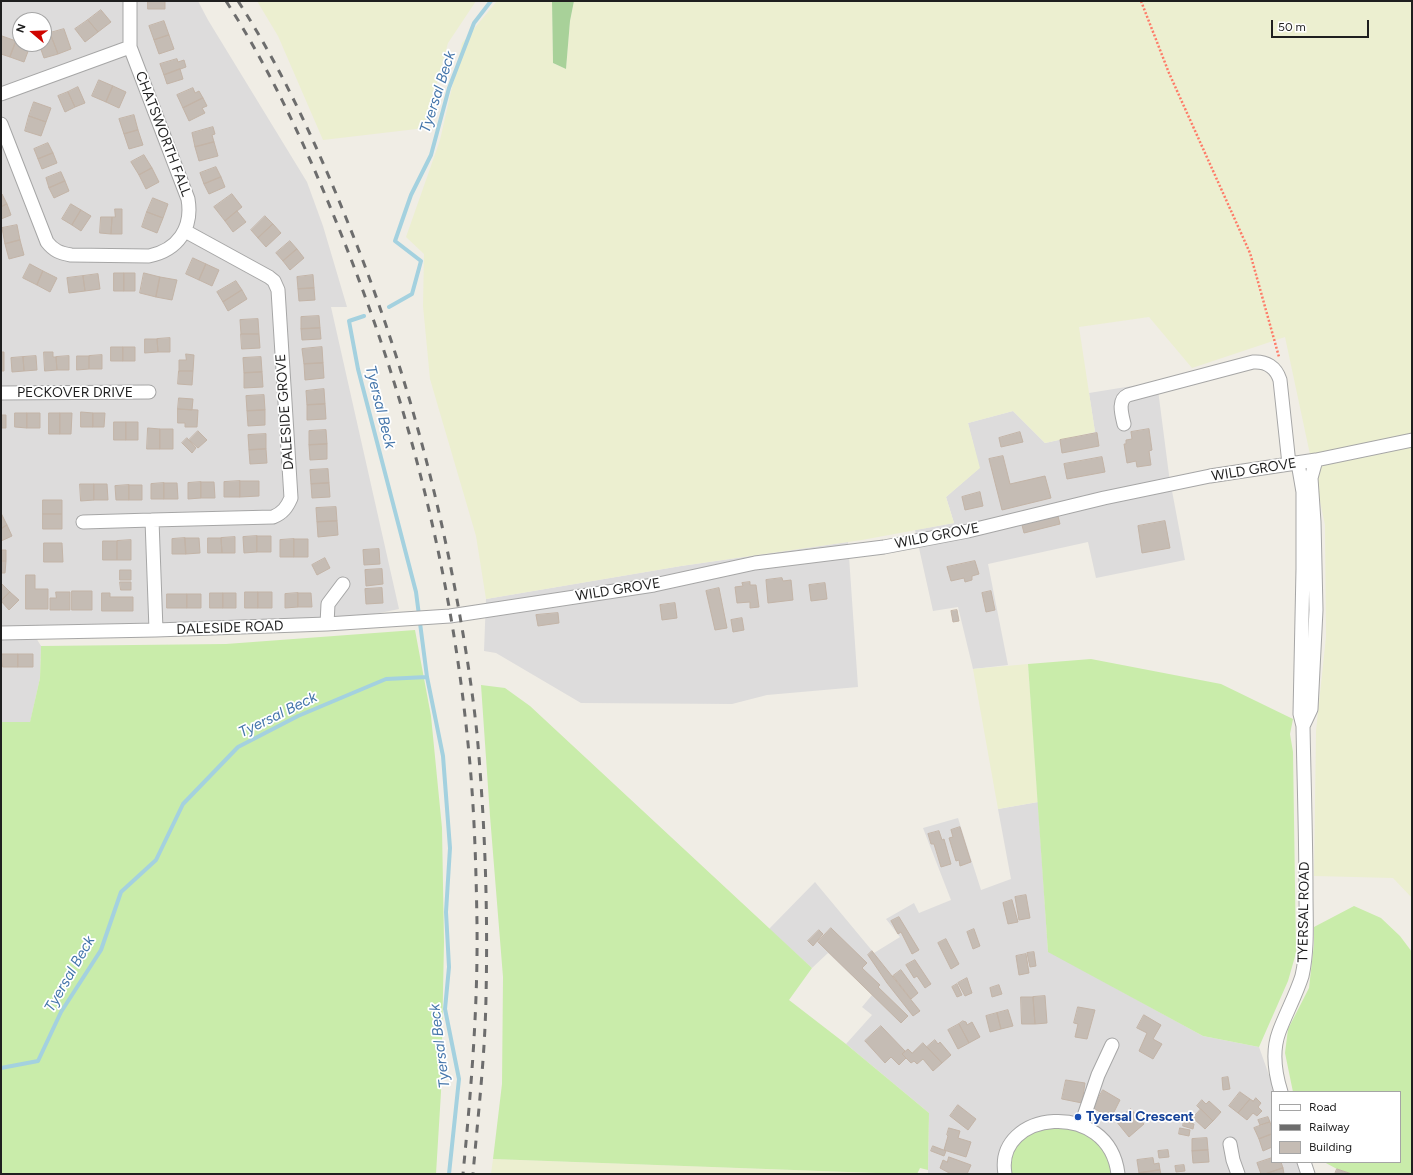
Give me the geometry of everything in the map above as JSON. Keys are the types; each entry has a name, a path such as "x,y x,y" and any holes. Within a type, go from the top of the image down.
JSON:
{"street":[{"name":"CHATSWORTH FALL","path":"1,124 47,242 52,249 60,253 71,255 149,256 159,254 177,242 185,231 190,207 130,47 130,1"},
{"path":"1,94 130,47"},
{"name":"DALESIDE GROVE","path":"83,522 273,516 281,514 287,506 290,498 278,290 274,282 256,269 185,231"},
{"name":"TYERSAL ROAD","path":"1124,424 1121,401 1124,396 1253,362 1264,362 1276,371 1280,380 1293,464 1303,492 1300,714 1303,726 1306,850 1304,962 1296,992 1278,1033 1276,1046 1276,1070 1280,1091"},
{"name":"PECKOVER DRIVE","path":"1,393 149,392"},
{"name":"WILD GROVE","path":"460,614 654,585 755,563 884,547 968,531 1104,498 1210,476 1316,460 1412,440"},
{"path":"1303,726 1311,709 1316,610 1314,522 1311,478 1316,460"},
{"path":"152,520 156,630"},
{"path":"327,624 328,604 343,584"},
{"name":"DALESIDE ROAD","path":"1,633 156,630 327,624 428,618 460,614"},
{"path":"1082,1125 1098,1075 1112,1045"},
{"path":"1005,1174 1004,1158 1009,1146 1019,1135 1036,1124 1054,1121 1082,1125 1091,1130 1106,1144 1116,1162 1118,1174"},
{"path":"1230,1144 1233,1160 1238,1174"},
{"path":"1304,1163 1308,1174"}],"path":[{"path":"1141,1 1169,73 1250,253 1280,358"}],"shaded area":[{"path":"1,1 198,1 208,20 307,182 323,226 347,307 331,307 399,609 327,624 33,633 41,646 40,678 30,723 1,722"},
{"path":"1157,382 1169,475 1185,560 1096,578 1088,542 988,564 1008,665 973,669 958,607 933,611 915,530 954,523 946,497 979,468 968,423 1013,411 1045,443 1095,432 1089,393"},
{"path":"848,542 858,687 767,695 732,704 581,703 496,653 484,651 486,599 681,566"},
{"path":"1038,802 1048,951 1203,1036 1259,1047 1275,1091 1271,1091 1271,1163 1298,1163 1302,1174 928,1174 929,1113 846,1044 872,1015 862,1007 872,995 828,953 812,968 769,929 815,882 874,953 900,937 886,919 914,903 919,913 951,900 923,828 958,818 981,890 1011,879 998,809"}],"green space":[{"path":"257,1 476,1 448,43 425,128 323,140 278,36"},
{"path":"497,1 552,1 553,63 566,69 570,21 574,1 1412,1 1412,898 1393,878 1314,876 1316,731 1326,637 1325,525 1285,337 1192,368 1149,317 1079,327 1095,432 1045,443 1013,411 968,423 980,468 946,497 954,523 862,540 681,566 486,599 476,536 430,379 423,306 424,254 406,237 440,140 462,43"},
{"path":"552,1 574,1 570,21 566,69 553,63"},
{"path":"415,630 431,716 442,828 444,942 441,1092 436,1174 1,1174 1,722 30,722 40,678 41,646 226,644"},
{"path":"1091,659 1221,684 1293,719 1290,734 1293,752 1296,953 1288,981 1259,1047 1203,1036 1048,952 1028,664"},
{"path":"1028,664 1038,802 998,809 973,669"},
{"path":"481,685 505,688 530,706 812,968 789,1000 846,1044 929,1113 928,1170 920,1168 917,1174 903,1174 493,1159 502,1084 503,977"},
{"path":"1354,906 1381,918 1400,936 1412,952 1412,1174 1352,1174 1337,1169 1326,1163 1401,1163 1401,1091 1293,1091 1285,1053 1288,1029 1309,988 1314,944 1314,927"},
{"path":"1051,1126 1079,1131 1096,1141 1107,1156 1113,1174 1012,1174 1011,1162 1014,1151 1025,1136 1037,1130"},
{"path":"493,1159 903,1174 491,1174"}],"building":[{"path":"148,1 165,1 165,9 148,9"},
{"path":"101,10 111,22 98,32 88,20"},
{"path":"88,20 98,32 85,42 75,29"},
{"path":"164,21 169,35 154,40 149,26"},
{"path":"64,29 71,49 58,54 52,38 52,32"},
{"path":"169,35 174,49 159,54 154,40"},
{"path":"2,36 12,40 12,52 10,57 1,54"},
{"path":"52,38 58,54 44,58 42,52 52,52"},
{"path":"12,52 28,52 24,62 10,57"},
{"path":"177,59 178,62 184,60 186,67 164,75 160,64"},
{"path":"180,69 183,79 167,84 164,75"},
{"path":"99,80 113,86 106,102 92,96"},
{"path":"113,86 126,92 119,108 106,102"},
{"path":"78,87 85,103 75,107 68,92"},
{"path":"193,88 195,93 199,91 203,98 183,108 177,95"},
{"path":"68,92 75,107 65,112 58,96"},
{"path":"203,98 207,106 202,108 205,113 189,121 183,108"},
{"path":"34,102 51,108 46,122 29,116"},
{"path":"134,115 138,130 124,134 119,119"},
{"path":"29,116 46,122 41,136 25,131"},
{"path":"213,127 215,134 212,135 214,142 195,147 192,133"},
{"path":"138,130 143,145 129,149 124,134"},
{"path":"214,142 218,156 199,161 195,147"},
{"path":"48,143 53,153 38,159 34,149"},
{"path":"53,153 57,163 42,169 38,159"},
{"path":"144,155 152,168 139,175 131,162"},
{"path":"216,167 221,177 204,184 200,173"},
{"path":"152,168 159,182 146,189 139,175"},
{"path":"61,172 65,181 49,188 46,178"},
{"path":"221,177 225,187 209,194 204,184"},
{"path":"65,181 69,191 54,198 49,188"},
{"path":"1,194 7,204 1,207"},
{"path":"232,194 242,207 225,221 214,207"},
{"path":"153,198 168,204 163,218 147,212"},
{"path":"7,204 11,215 1,219 1,207"},
{"path":"71,204 81,210 72,225 62,219"},
{"path":"115,209 122,209 122,234 111,234 112,217 115,217"},
{"path":"81,210 91,216 81,231 72,225"},
{"path":"237,211 246,222 233,232 225,221"},
{"path":"147,212 163,218 157,233 142,227"},
{"path":"265,216 273,224 258,238 251,230"},
{"path":"101,217 112,217 111,234 100,233"},
{"path":"273,224 281,233 266,247 258,238"},
{"path":"17,225 20,240 5,244 2,228"},
{"path":"20,240 24,255 9,259 5,244"},
{"path":"290,241 297,249 283,261 276,253"},
{"path":"297,249 304,258 290,270 283,261"},
{"path":"193,258 206,264 199,280 186,274"},
{"path":"30,264 43,271 37,285 23,278"},
{"path":"206,264 219,270 212,286 199,280"},
{"path":"43,271 57,278 50,292 37,285"},
{"path":"114,273 124,273 124,291 114,291"},
{"path":"124,273 135,273 135,291 124,291"},
{"path":"144,273 160,277 156,297 140,293"},
{"path":"98,274 100,289 85,291 83,276"},
{"path":"313,275 314,288 298,289 297,277"},
{"path":"83,276 85,291 69,293 67,278"},
{"path":"160,277 177,280 172,300 156,297"},
{"path":"236,281 242,290 223,302 217,292"},
{"path":"314,288 315,300 299,301 298,289"},
{"path":"242,290 247,299 228,311 223,302"},
{"path":"319,316 320,328 301,329 301,317"},
{"path":"258,319 259,334 241,334 240,320"},
{"path":"320,328 321,339 302,340 301,329"},
{"path":"241,334 259,334 260,348 242,349"},
{"path":"170,338 170,352 158,352 157,339"},
{"path":"145,339 157,339 158,352 145,353"},
{"path":"111,347 123,347 123,361 111,361"},
{"path":"123,347 135,347 135,361 123,361"},
{"path":"322,347 323,363 304,364 302,349"},
{"path":"1,352 4,352 4,371 1,371"},
{"path":"44,352 53,352 53,357 56,357 57,370 45,371"},
{"path":"186,354 194,355 193,371 179,371 179,360 186,360"},
{"path":"102,355 102,369 89,369 89,356"},
{"path":"36,356 37,370 24,371 23,357"},
{"path":"69,356 69,370 57,370 56,357"},
{"path":"77,356 89,356 89,369 77,370"},
{"path":"23,357 24,371 12,372 11,358"},
{"path":"261,357 262,372 244,373 243,358"},
{"path":"323,363 324,378 305,380 304,364"},
{"path":"179,371 193,371 192,385 178,384"},
{"path":"262,372 263,387 244,388 244,373"},
{"path":"324,389 325,404 307,405 306,391"},
{"path":"264,395 265,410 247,411 246,396"},
{"path":"179,398 193,399 192,410 178,409"},
{"path":"325,404 326,419 307,420 307,405"},
{"path":"178,409 198,410 197,427 185,427 185,423 178,423"},
{"path":"265,410 265,425 248,426 247,411"},
{"path":"81,412 93,413 93,427 81,427"},
{"path":"15,413 27,413 27,428 15,427"},
{"path":"27,413 40,413 40,428 27,428"},
{"path":"49,413 60,413 60,434 49,434"},
{"path":"60,413 72,413 71,434 60,434"},
{"path":"93,413 105,413 104,427 93,427"},
{"path":"1,415 6,415 6,428 1,428"},
{"path":"114,422 126,422 126,440 114,440"},
{"path":"126,422 138,422 138,440 126,440"},
{"path":"148,428 160,429 160,449 147,449"},
{"path":"160,429 173,429 173,449 160,449"},
{"path":"1149,429 1152,450 1149,451 1151,465 1137,467 1136,461 1127,463 1124,444 1126,444 1126,440 1132,439 1131,432"},
{"path":"326,430 327,444 309,445 309,431"},
{"path":"198,431 207,440 198,448 189,440"},
{"path":"1020,432 1023,442 1001,447 999,438"},
{"path":"1097,433 1099,446 1062,453 1060,440"},
{"path":"266,434 266,449 249,450 248,435"},
{"path":"187,438 196,448 192,453 182,443"},
{"path":"327,444 327,459 310,460 309,445"},
{"path":"266,449 267,463 250,464 249,450"},
{"path":"1003,456 1010,484 1045,476 1051,498 1002,510 989,459"},
{"path":"1102,457 1105,472 1067,479 1064,464"},
{"path":"328,469 329,483 311,484 310,470"},
{"path":"240,481 240,497 224,497 224,482"},
{"path":"240,481 259,481 259,496 240,497"},
{"path":"201,482 214,482 215,498 201,498"},
{"path":"201,482 201,498 188,499 188,483"},
{"path":"164,483 177,483 178,499 164,499"},
{"path":"164,483 164,499 151,499 151,484"},
{"path":"329,483 330,497 312,498 311,484"},
{"path":"80,484 94,484 94,500 81,501"},
{"path":"94,484 107,484 108,500 94,500"},
{"path":"129,485 142,485 142,500 129,500"},
{"path":"129,485 129,500 116,500 115,486"},
{"path":"980,492 983,506 965,510 962,497"},
{"path":"43,500 62,500 62,514 43,514"},
{"path":"336,507 337,521 317,522 316,508"},
{"path":"1057,512 1060,524 1024,533 1021,521"},
{"path":"43,514 62,514 62,529 43,529"},
{"path":"2,515 7,525 1,529 1,516"},
{"path":"337,521 338,535 318,537 317,522"},
{"path":"1165,521 1170,548 1142,553 1138,526"},
{"path":"7,525 12,536 1,541 1,529"},
{"path":"257,536 271,536 271,552 257,552"},
{"path":"257,536 257,552 244,553 243,537"},
{"path":"235,537 235,553 222,553 221,538"},
{"path":"185,538 199,538 200,553 186,554"},
{"path":"185,538 186,554 172,554 172,539"},
{"path":"208,538 221,538 222,553 208,553"},
{"path":"294,539 308,539 308,557 294,557"},
{"path":"294,539 294,557 280,557 280,540"},
{"path":"131,540 131,560 117,560 117,541"},
{"path":"103,541 117,541 117,560 103,560"},
{"path":"44,543 62,543 63,562 44,562"},
{"path":"379,549 380,564 364,565 363,550"},
{"path":"1,550 6,550 6,561 1,561"},
{"path":"325,558 330,568 317,575 312,565"},
{"path":"1,561 6,561 5,573 1,573"},
{"path":"975,561 979,574 972,576 972,580 965,582 964,578 951,581 947,567"},
{"path":"382,569 383,584 366,586 365,570"},
{"path":"120,570 131,570 131,580 120,580"},
{"path":"26,575 35,575 35,589 48,589 48,609 26,609"},
{"path":"782,578 783,581 791,580 793,600 768,603 766,580"},
{"path":"120,582 131,582 131,590 121,590"},
{"path":"750,582 750,585 756,585 759,607 750,608 750,602 737,603 735,587 743,586 742,583"},
{"path":"825,583 827,599 811,601 809,585"},
{"path":"1,584 10,592 1,601"},
{"path":"382,588 383,603 366,604 365,589"},
{"path":"719,588 727,628 715,630 706,591"},
{"path":"72,591 92,591 92,610 72,610"},
{"path":"991,591 995,610 986,612 982,593"},
{"path":"10,592 19,600 9,610 1,601"},
{"path":"56,592 70,592 70,610 50,610 50,598 56,598"},
{"path":"245,592 258,592 258,608 245,608"},
{"path":"258,592 272,592 272,608 258,608"},
{"path":"102,593 110,593 110,597 133,597 133,611 102,611"},
{"path":"210,593 223,593 223,608 210,608"},
{"path":"223,593 236,593 236,608 223,608"},
{"path":"298,593 311,593 312,607 298,607"},
{"path":"298,593 298,607 285,608 285,594"},
{"path":"167,594 187,594 187,608 167,608"},
{"path":"187,594 201,594 201,608 187,608"},
{"path":"675,603 677,618 662,620 660,605"},
{"path":"957,610 959,621 953,622 951,611"},
{"path":"558,613 559,623 538,626 536,615"},
{"path":"742,618 744,630 733,632 731,620"},
{"path":"2,654 18,654 18,667 3,667"},
{"path":"18,654 33,654 33,667 18,667"},
{"path":"960,827 971,862 960,866 959,860 956,861 949,838 953,837 951,830"},
{"path":"939,831 942,840 944,839 951,864 941,867 934,844 931,844 928,834"},
{"path":"1026,895 1030,918 1019,920 1015,897"},
{"path":"1012,900 1018,922 1008,924 1003,903"},
{"path":"899,917 919,950 912,954 901,932 898,934 891,921"},
{"path":"831,928 867,963 862,968 880,985 878,987 908,1016 901,1023 818,942"},
{"path":"974,929 980,946 973,949 967,932"},
{"path":"819,930 823,934 813,946 808,941"},
{"path":"946,939 959,964 951,969 938,943"},
{"path":"872,951 920,1011 913,1016 887,983 868,955"},
{"path":"1034,952 1036,966 1030,967 1027,953"},
{"path":"1026,954 1029,973 1019,975 1016,956"},
{"path":"915,960 931,984 925,988 917,976 914,978 906,965"},
{"path":"901,970 918,993 911,999 893,976"},
{"path":"967,978 972,993 965,996 958,983"},
{"path":"957,984 962,995 957,997 952,987"},
{"path":"999,985 1002,994 992,997 990,988"},
{"path":"1045,996 1047,1023 1035,1024 1033,997"},
{"path":"1021,997 1033,997 1035,1024 1022,1024"},
{"path":"1078,1007 1095,1010 1087,1039 1075,1037 1078,1024 1074,1023"},
{"path":"1008,1010 1013,1026 1001,1029 997,1013"},
{"path":"997,1013 1001,1029 990,1032 986,1016"},
{"path":"1144,1015 1161,1025 1153,1039 1162,1044 1153,1059 1139,1051 1147,1033 1137,1028"},
{"path":"963,1021 966,1022 967,1025 972,1022 980,1037 969,1043 959,1024"},
{"path":"959,1024 969,1043 958,1049 948,1030"},
{"path":"881,1026 905,1051 902,1054 906,1058 899,1065 891,1057 885,1063 865,1041"},
{"path":"935,1040 938,1044 940,1042 951,1055 942,1063 927,1047"},
{"path":"923,1043 942,1063 933,1071 923,1059 917,1064 914,1061 911,1063 902,1054 908,1049 912,1053"},
{"path":"1228,1077 1230,1089 1223,1090 1222,1078"},
{"path":"1066,1080 1085,1083 1082,1103 1062,1099"},
{"path":"1103,1090 1120,1100 1111,1118 1093,1108"},
{"path":"1240,1092 1250,1099 1238,1113 1229,1106"},
{"path":"1256,1098 1261,1103 1258,1107 1262,1111 1257,1116 1253,1113 1247,1120 1238,1113 1250,1099 1253,1101"},
{"path":"1202,1100 1206,1104 1209,1101 1221,1112 1213,1121 1197,1106"},
{"path":"958,1105 976,1119 968,1130 950,1116"},
{"path":"1131,1109 1144,1124 1129,1137 1116,1121"},
{"path":"1201,1109 1213,1121 1205,1129 1193,1118"},
{"path":"1268,1117 1270,1122 1260,1125 1258,1120"},
{"path":"1184,1121 1194,1124 1193,1129 1183,1126"},
{"path":"1270,1122 1271,1134 1259,1139 1254,1128"},
{"path":"949,1128 960,1131 958,1138 971,1142 966,1157 944,1150"},
{"path":"1180,1128 1190,1130 1189,1136 1179,1134"},
{"path":"1271,1134 1271,1147 1263,1151 1259,1139"},
{"path":"1207,1138 1208,1150 1192,1151 1192,1139"},
{"path":"933,1146 946,1151 944,1156 931,1151"},
{"path":"1168,1150 1169,1157 1159,1158 1158,1151"},
{"path":"1208,1150 1209,1162 1193,1163 1192,1151"},
{"path":"949,1157 971,1165 967,1174 951,1174 940,1168 943,1160 947,1162"},
{"path":"1153,1158 1154,1164 1159,1163 1160,1170 1139,1173 1137,1160"},
{"path":"1271,1158 1271,1163 1281,1163 1283,1168 1261,1174 1257,1163"},
{"path":"1184,1165 1185,1171 1176,1172 1175,1166"},
{"path":"1283,1168 1284,1174 1265,1174"},
{"path":"1337,1169 1352,1174 1335,1174"},
{"path":"1160,1170 1161,1174 1139,1174 1139,1173"}],"waterway":[{"name":"Tyersal Beck","path":"389,307 412,294 421,261 395,241 411,195 431,155 449,88 474,23 491,1"},
{"name":"Tyersal Beck","path":"364,316 349,321 358,369 416,592 427,677 443,756 450,848 446,912 449,967 445,1009 459,1079 449,1174"},
{"name":"Tyersal Beck","path":"1,1068 38,1061 61,1012 101,950 121,892 156,860 183,804 238,747 298,716 386,679 427,677"}],"railway":[{"path":"226,1 245,31 294,124 323,189 349,254 371,312 390,370 408,430 438,550 460,673 473,805 475,853 477,924 475,1018 463,1174"},
{"path":"238,1 273,60 319,153 374,290 402,374 426,459 437,502 455,589 468,662 477,734 485,866 487,932 485,1019 483,1063 473,1174"}],"place":[{"name":"Tyersal Crescent","path":"1078,1117"}]}
